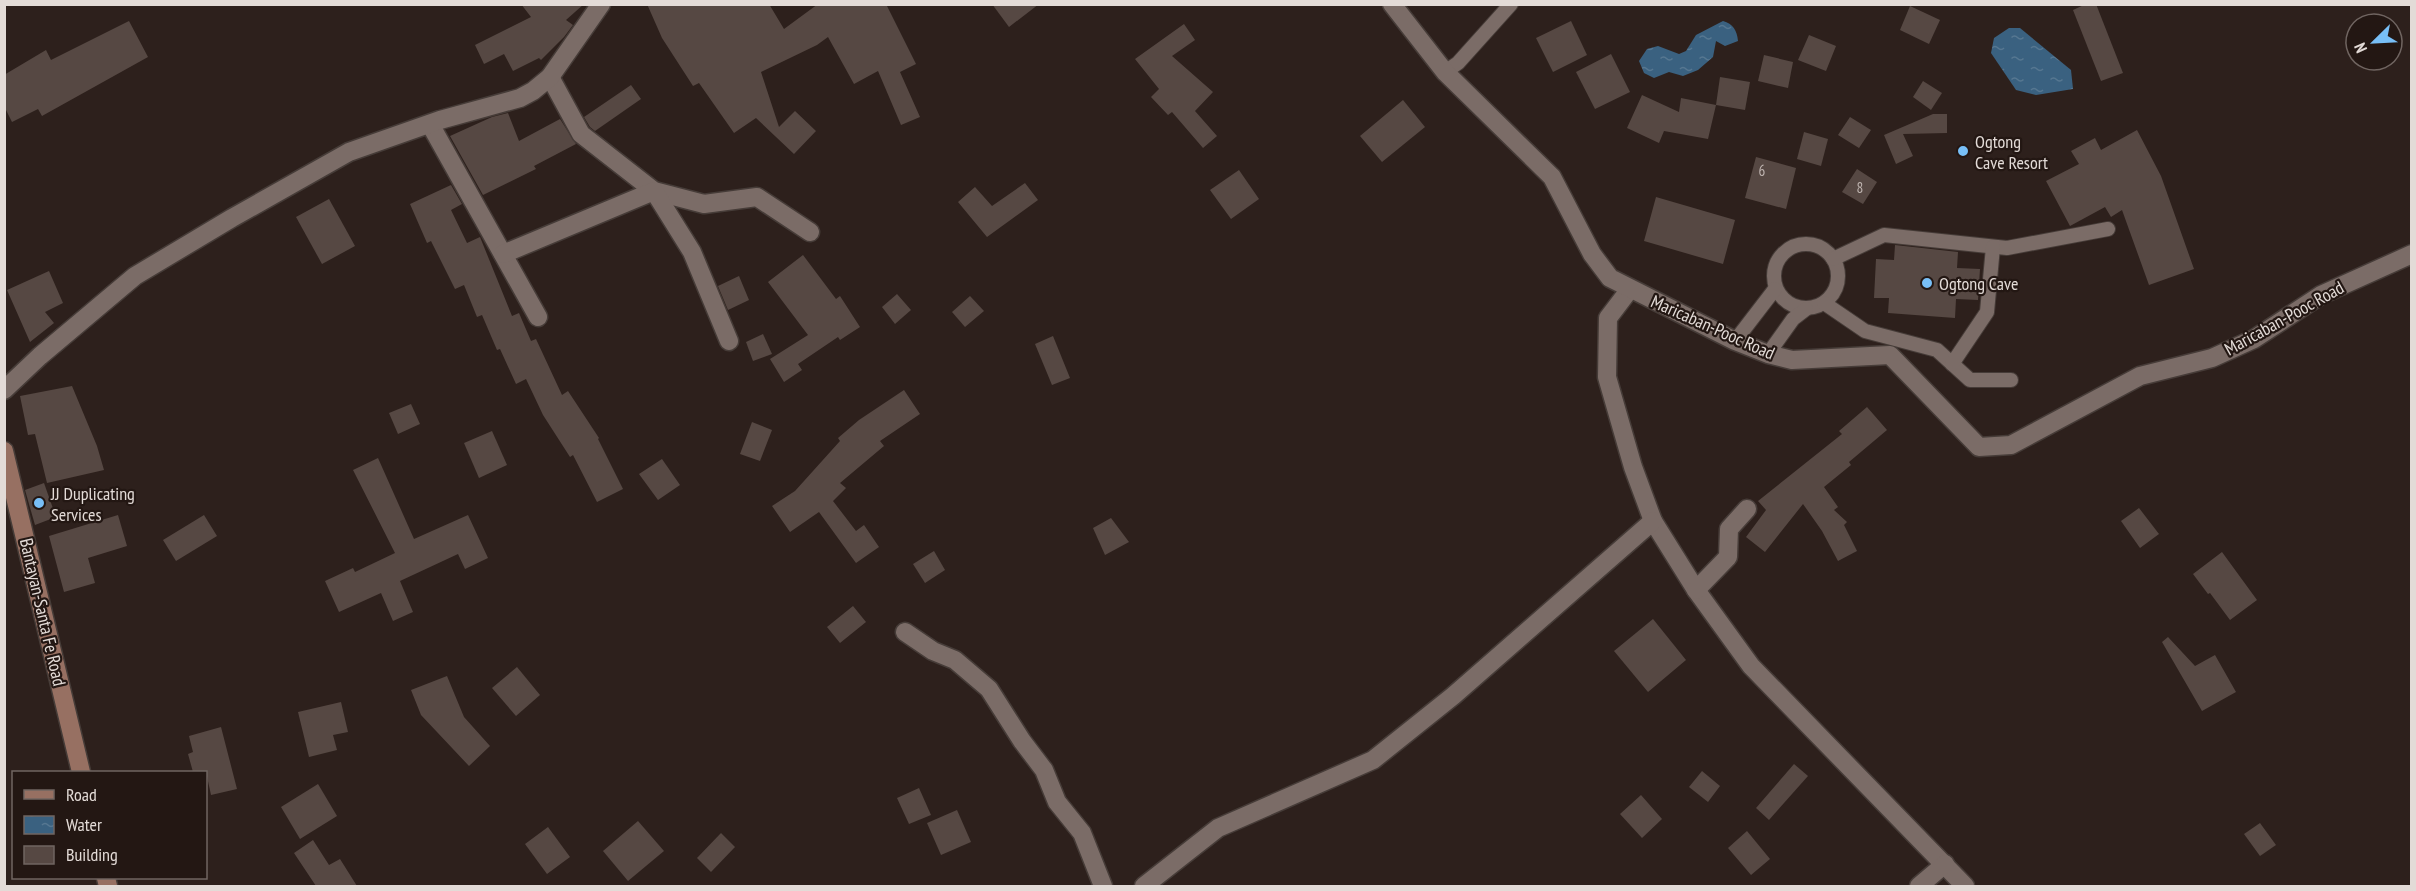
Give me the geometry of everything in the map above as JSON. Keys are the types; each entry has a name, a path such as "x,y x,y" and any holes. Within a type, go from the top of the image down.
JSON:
{"main road":[{"name":"Bantayan-Santa Fe Road","path":"4,451 81,771"}],"street":[{"path":"4,390 40,356 135,276 349,152 430,124 520,98 550,77 601,4"},
{"name":"Maricaban-Pooc Road","path":"1392,4 1445,72 1552,177 1592,254 1610,278 1734,340 1768,354 1792,360 1890,355 1979,447 2011,446 2140,376 2212,358 2254,339 2321,295 2412,254"},
{"path":"550,77 581,134 654,191 692,252 729,340"},
{"path":"430,124 538,317"},
{"path":"503,254 654,191 704,204 757,197 810,232"},
{"path":"1630,289 1608,318 1607,377 1633,467 1653,521 1696,590 1751,666 1965,886"},
{"path":"1696,590 1728,557 1729,529 1747,509"},
{"path":"1144,886 1218,828 1373,760 1453,696 1653,521"},
{"path":"905,632 933,651 955,660 989,689 1022,741 1044,770 1057,802 1082,833 1102,886"},
{"path":"1919,886 1945,864"}],"lane":[{"path":"1445,72 1458,63 1511,4"},
{"path":"1833,260 1884,235 2007,248 2108,229"},
{"path":"1768,354 1793,319 1806,309 1824,303 1837,288 1838,269 1829,252 1809,242 1787,248 1774,266 1775,289 1788,304 1806,309"},
{"path":"1952,363 1987,312 1993,247"},
{"path":"1734,340 1775,289"},
{"path":"1824,303 1865,332 1937,350 1970,380 2011,380"}],"water":[{"path":"1723,21 1734,28 1738,41 1725,46 1716,41 1713,57 1698,70 1683,76 1669,72 1654,78 1644,73 1639,61 1647,49 1658,46 1679,54 1686,51 1696,35"},
{"path":"2009,28 2020,28 2071,70 2073,89 2036,95 2016,90 1991,53 1994,38"}],"building":[{"path":"521,4 584,4 566,20 573,25 541,60 539,58 513,71 504,54 484,64 475,45 531,17"},
{"path":"647,4 769,4 784,29 818,4 886,4 916,64 900,72 920,117 901,125 878,71 854,84 828,37 817,45 761,72 779,127 795,111 816,131 794,154 756,118 734,133 699,83 693,86 662,38"},
{"path":"992,4 1039,4 1009,27"},
{"path":"2086,4 2096,4 2123,73 2101,81 2073,10"},
{"path":"1910,6 1940,20 1929,44 1900,30"},
{"path":"129,21 148,57 42,116 38,109 12,122 4,106 4,75 46,50 51,60"},
{"path":"1571,21 1587,55 1553,72 1536,38"},
{"path":"1184,24 1195,40 1172,56 1213,92 1195,111 1217,136 1203,148 1172,112 1168,115 1151,97 1159,89 1135,59"},
{"path":"1809,35 1836,46 1826,71 1798,60"},
{"path":"1611,54 1630,92 1595,109 1576,72"},
{"path":"1764,55 1793,62 1788,88 1758,81"},
{"path":"1720,77 1750,82 1745,110 1716,105"},
{"path":"1923,81 1942,93 1931,110 1913,97"},
{"path":"631,85 641,99 595,131 590,127 584,117"},
{"path":"1642,95 1679,112 1681,98 1716,105 1708,139 1664,131 1659,143 1627,128"},
{"path":"1403,100 1425,127 1382,162 1360,136"},
{"path":"508,113 519,141 560,119 576,144 534,166 536,169 483,195 450,136 492,117"},
{"path":"1933,114 1947,114 1947,133 1903,134 1913,156 1896,164 1884,135"},
{"path":"1850,117 1871,130 1859,148 1838,135"},
{"path":"2137,130 2161,176 2194,269 2149,285 2122,210 2111,217 2105,207 2070,226 2046,181 2079,164 2071,151 2095,138 2101,150"},
{"path":"1804,132 1828,139 1821,166 1797,159"},
{"path":"1756,157 1796,168 1786,209 1745,198"},
{"path":"1857,169 1877,182 1863,204 1842,192"},
{"path":"1239,170 1259,199 1231,219 1210,190"},
{"path":"1025,183 1038,200 987,237 958,202 975,187 992,206"},
{"path":"451,185 462,204 451,210 467,243 480,237 512,316 519,313 531,341 536,339 562,395 568,391 599,438 623,489 597,502 573,455 570,457 543,415 526,379 516,384 500,349 497,350 482,315 477,317 464,285 455,289 431,241 427,243 410,204"},
{"path":"1656,197 1735,220 1723,264 1644,241"},
{"path":"329,199 355,246 322,264 296,217"},
{"name":"Ogtong Cave","path":"1895,245 1958,252 1957,268 1980,269 1978,300 1956,299 1955,318 1888,313 1889,298 1874,298 1876,259 1894,260"},
{"path":"803,255 836,299 840,296 860,327 840,340 838,337 798,364 802,370 784,382 770,359 808,335 768,282"},
{"path":"49,271 63,303 45,312 54,323 30,342 7,290"},
{"path":"739,276 749,300 728,310 718,286"},
{"path":"897,294 911,310 895,324 882,307"},
{"path":"970,296 984,311 965,327 952,312"},
{"path":"763,334 772,354 753,361 746,342"},
{"path":"1053,336 1070,378 1052,385 1035,344"},
{"path":"72,386 97,446 104,470 47,483 35,434 28,435 20,396"},
{"path":"904,390 920,414 880,441 884,446 840,483 846,488 833,501 856,531 864,525 879,547 856,563 819,512 790,532 772,506 795,491 840,441 838,438 859,420"},
{"path":"411,404 420,424 398,434 389,413"},
{"path":"1867,407 1887,430 1849,462 1851,465 1824,487 1838,507 1834,510 1847,522 1844,525 1857,551 1838,561 1822,531 1803,504 1765,552 1746,537 1766,510 1758,501 1842,434 1839,431"},
{"path":"752,422 772,430 760,461 740,454"},
{"path":"492,431 507,465 479,478 464,443"},
{"path":"378,458 414,539 468,515 488,558 465,569 458,554 400,581 413,612 393,621 381,593 339,612 325,581 353,568 355,572 395,553 353,470"},
{"path":"662,459 680,485 658,500 639,474"},
{"path":"44,483 56,517 35,525 25,490"},
{"path":"2139,508 2159,534 2140,548 2121,521"},
{"path":"118,515 127,546 88,558 95,583 64,592 49,536"},
{"path":"204,515 217,536 176,561 163,540"},
{"path":"1111,518 1129,542 1105,555 1093,528"},
{"path":"934,551 945,570 925,583 913,564"},
{"path":"2222,552 2257,600 2230,620 2193,574"},
{"path":"853,606 866,622 840,643 827,627"},
{"path":"1653,619 1686,660 1648,692 1614,651"},
{"path":"2168,637 2195,666 2215,655 2236,692 2202,711 2162,642"},
{"path":"517,667 540,695 516,716 492,688"},
{"path":"447,676 464,717 490,746 469,766 421,715 411,690"},
{"path":"341,702 348,732 333,735 337,750 309,757 298,712"},
{"path":"221,727 237,789 211,795 207,771 193,771 188,754 193,752 189,736"},
{"path":"1794,764 1808,776 1769,820 1756,808"},
{"path":"1702,771 1720,786 1708,802 1689,787"},
{"path":"318,784 337,816 300,839 281,807"},
{"path":"919,788 931,815 909,824 897,798"},
{"path":"1641,795 1662,819 1642,838 1620,814"},
{"path":"957,810 971,842 941,855 927,823"},
{"path":"638,821 664,851 628,881 603,851"},
{"path":"2260,823 2276,845 2260,856 2244,834"},
{"path":"548,827 570,857 547,874 525,844"},
{"path":"1747,831 1770,859 1751,875 1728,848"},
{"path":"721,833 735,847 711,872 697,858"},
{"path":"313,840 329,865 340,859 357,886 316,886 294,853"}],"place":[{"name":"Ogtong Cave Resort","path":"1963,151"},
{"name":"Ogtong Cave","path":"1927,283"},
{"name":"JJ Duplicating Services","path":"39,503"}]}
